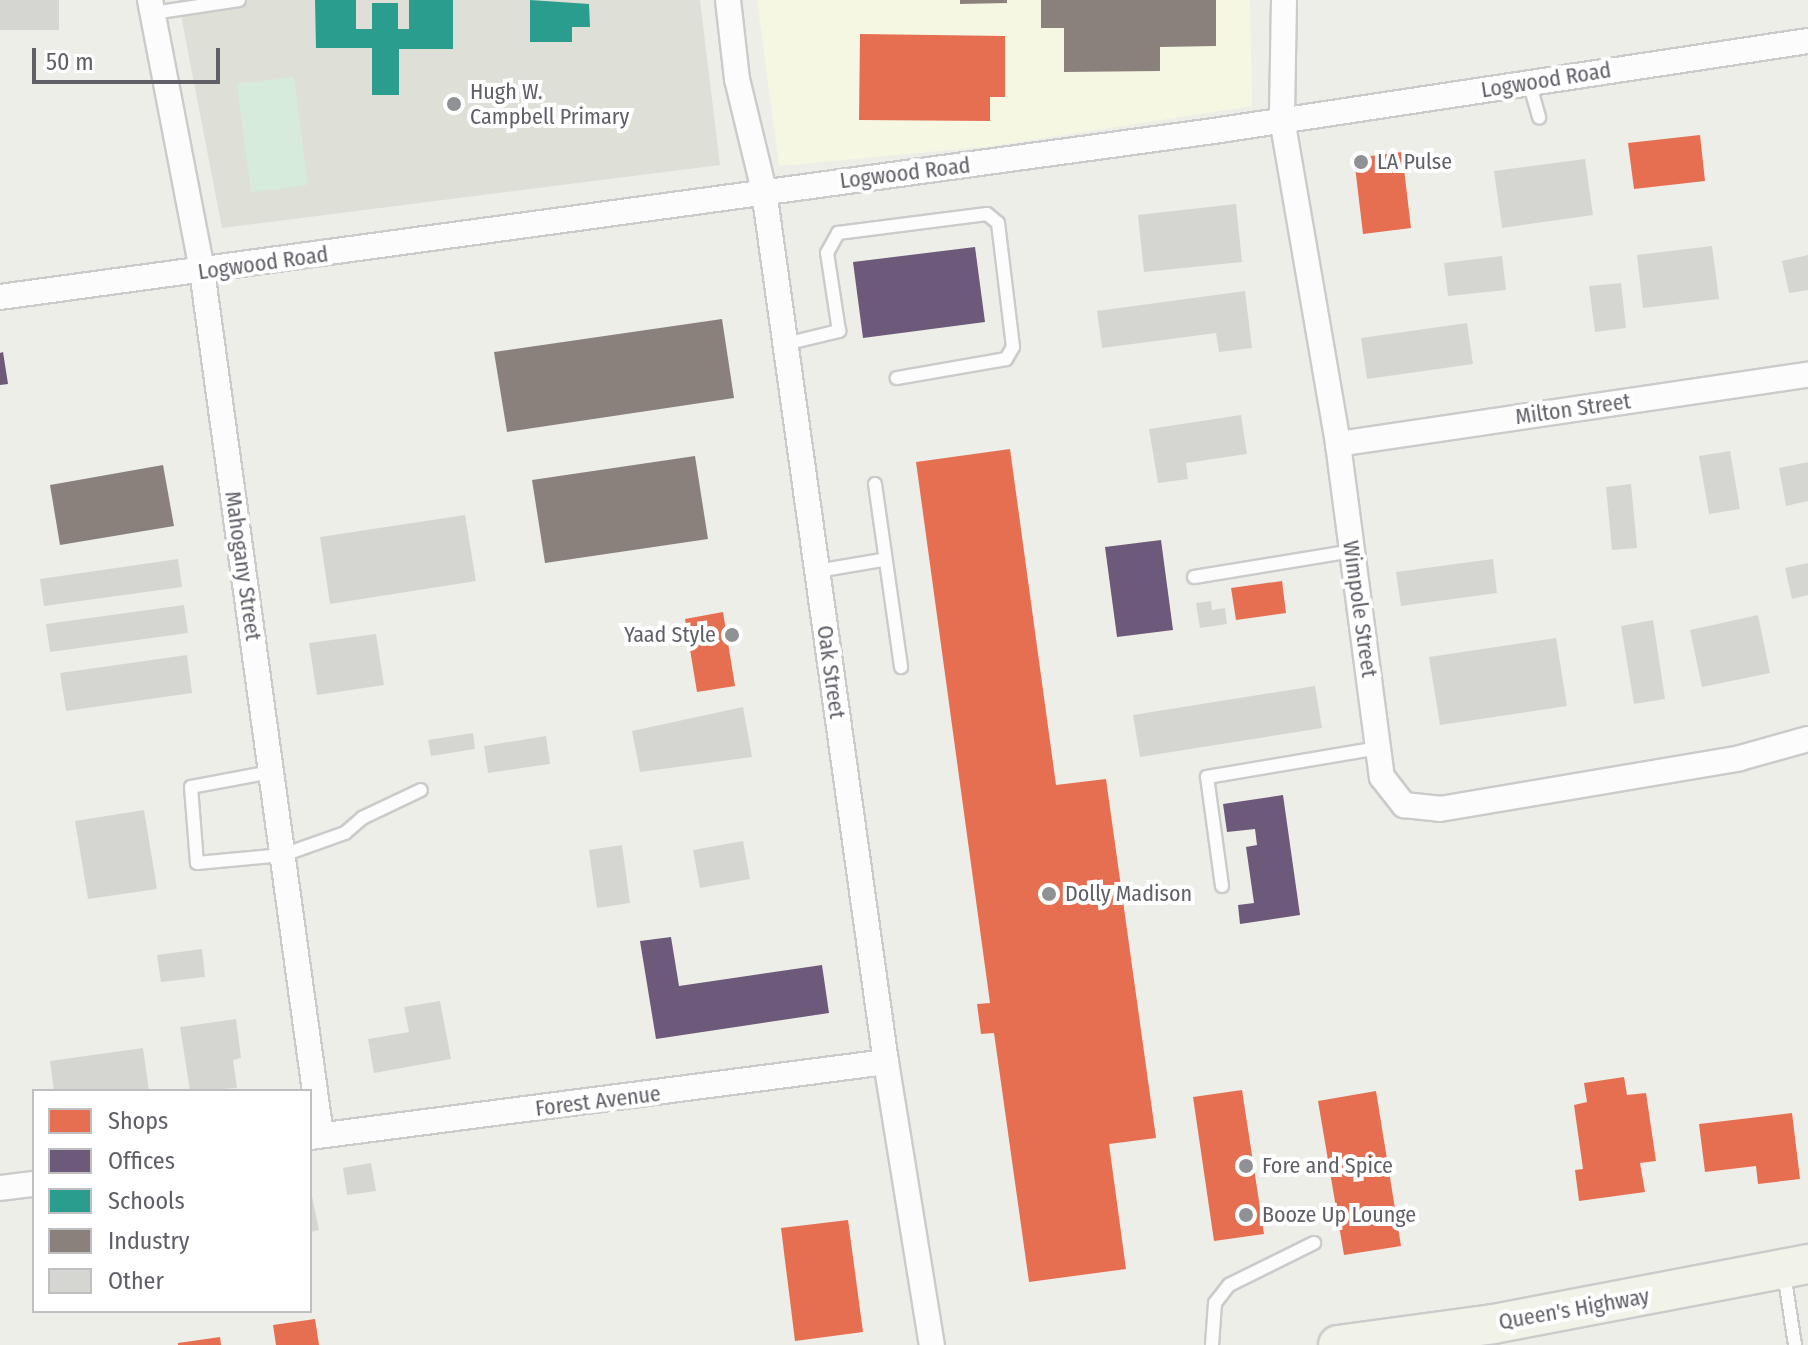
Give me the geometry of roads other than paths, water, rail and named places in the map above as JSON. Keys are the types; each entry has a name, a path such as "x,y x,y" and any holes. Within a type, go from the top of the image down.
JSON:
{"main road":[{"name":"Queen's Highway","path":"1338,1345 1493,1324 1796,1267"}],"street":[{"name":"Oak Street","path":"728,0 737,79 764,191 886,1062 932,1345"},
{"name":"Wimpole Street","path":"1284,0 1282,119 1338,444 1382,777 1404,805 1440,809 1740,758 1808,739"},
{"name":"Mahogany Street","path":"152,6 202,271 283,855 310,1089"},
{"name":"Logwood Road","path":"0,297 1282,119 1808,41"},
{"name":"Milton Street","path":"1338,444 1808,375"},
{"name":"Forest Avenue","path":"316,1136 886,1062"},
{"name":"Mahogany Street","path":"312,1102 316,1136"},
{"path":"0,1188 32,1184"}],"lane":[{"path":"152,6 239,0"},
{"path":"1529,82 1539,118"},
{"path":"785,344 839,331 827,253 838,233 987,214 998,223 1013,347 1006,359 897,378"},
{"path":"875,484 882,560 901,667"},
{"path":"1194,577 1352,551"},
{"path":"817,571 882,560"},
{"path":"1222,886 1207,777 1379,748"},
{"path":"271,772 191,787 197,863 283,855 345,833 362,818 421,790"},
{"path":"1212,1345 1215,1303 1229,1285 1314,1243"},
{"path":"1795,1345 1796,1267"}],"place":[{"name":"Hugh W. Campbell Primary","path":"454,104"},
{"name":"LA Pulse","path":"1361,162"},
{"name":"Yaad Style","path":"732,635"},
{"name":"Dolly Madison","path":"1049,894"},
{"name":"Fore and Spice","path":"1246,1166"},
{"name":"Booze Up Lounge","path":"1246,1215"}]}
